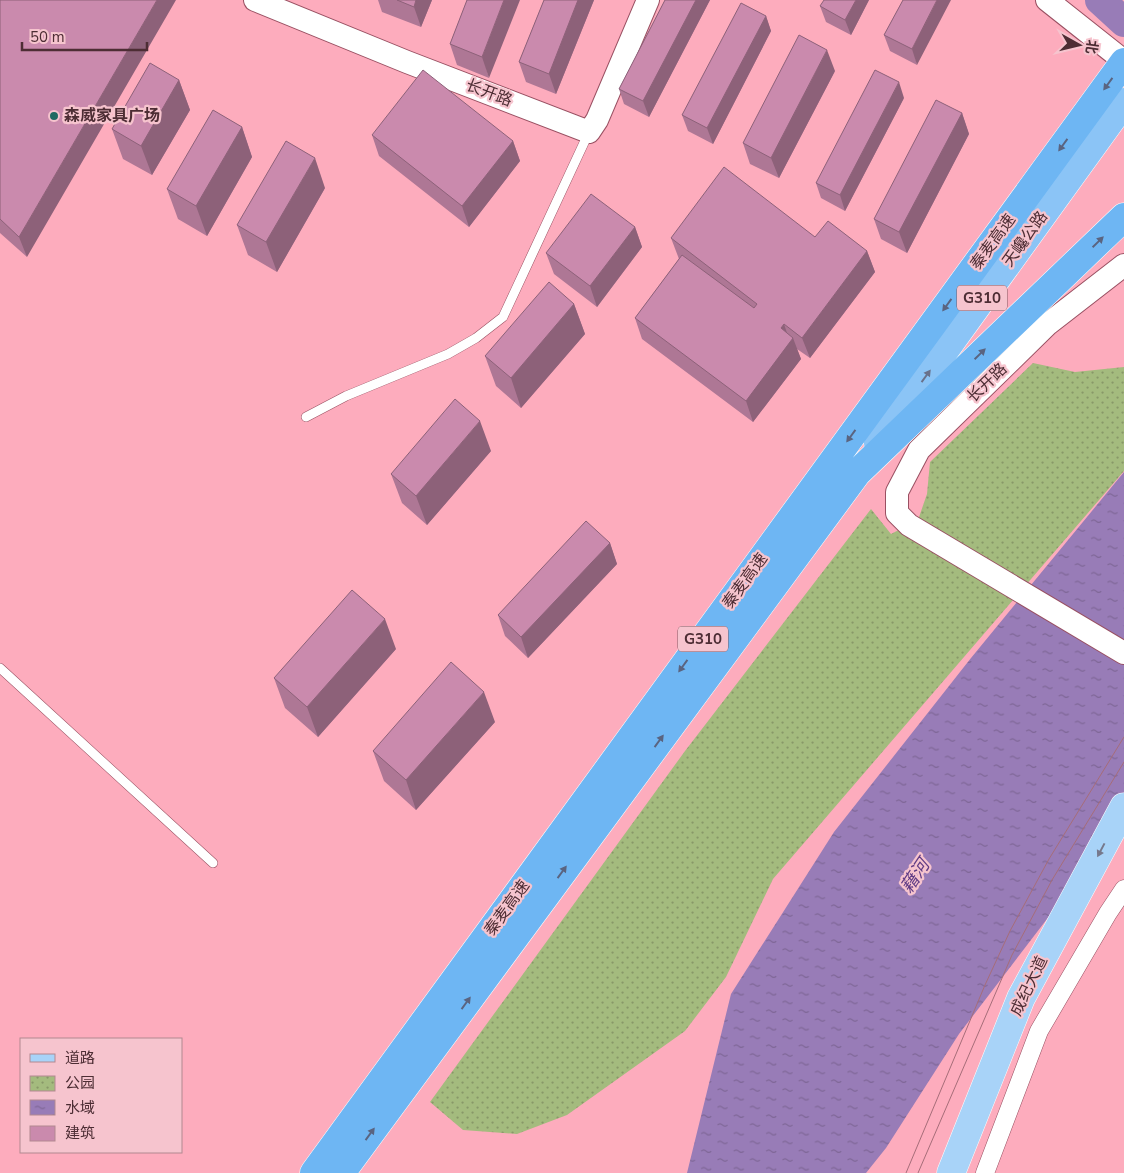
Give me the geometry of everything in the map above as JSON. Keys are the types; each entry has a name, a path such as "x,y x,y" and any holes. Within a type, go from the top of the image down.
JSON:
{"highway":[{"name":"秦麦高速","path":"314,1173 1124,61"},
{"name":"天巉公路","path":"857,473 1124,102"},
{"name":"秦麦高速","path":"341,1173 857,473 1124,217"}],"main road":[{"name":"成纪大道","path":"950,1173 1021,998 1124,807"},
{"name":"成纪大道","path":"968,1173 1035,1001 1124,844"}],"street":[{"name":"长开路","path":"255,0 407,62 589,132"},
{"path":"589,132 597,120 648,0"},
{"path":"1047,0 1124,61"},
{"name":"长开路","path":"1124,265 1048,324 919,450 898,492 897,513 909,525 1124,653"},
{"path":"985,1173 1039,1031 1124,889"}],"lane":[{"path":"306,417 346,396 448,354 476,338 503,317 589,132"},
{"path":"0,668 213,863"}],"green space":[{"path":"1033,363 1075,372 1124,367 1124,471 773,879 726,977 685,1031 567,1115 517,1134 463,1130 430,1102 685,751 871,509 891,534 918,520 927,494 930,462"}],"water":[{"name":"藉河","path":"1124,472 1124,805 1073,885 959,1034 886,1148 866,1173 687,1173 731,994 834,832 971,658"}],"building":[{"name":"森威家具广场","path":"0,0 157,0 19,237 0,219"},
{"path":"397,0 416,0 414,7"},
{"path":"467,0 504,0 482,57 450,44"},
{"path":"544,0 578,0 549,74 519,62"},
{"path":"665,0 696,0 643,101 619,89"},
{"path":"824,0 856,0 845,20 820,6"},
{"path":"903,0 937,0 912,49 884,35"},
{"path":"741,3 766,16 707,128 682,115"},
{"path":"799,35 827,50 771,158 743,143"},
{"path":"150,63 179,80 141,146 112,129"},
{"path":"423,70 513,141 462,206 372,135"},
{"path":"875,70 899,82 840,195 816,183"},
{"path":"936,100 962,113 899,232 874,219"},
{"path":"213,110 242,127 196,206 167,189"},
{"path":"286,141 315,158 266,242 237,225"},
{"path":"724,167 815,237 828,221 867,251 802,338 784,324 781,328 793,338 746,401 635,318 682,255 754,308 757,304 671,238"},
{"path":"591,194 635,227 590,286 546,253"},
{"path":"549,282 574,304 511,378 485,356"},
{"path":"455,399 480,421 416,496 391,474"},
{"path":"586,521 610,543 521,637 498,615"},
{"path":"352,590 385,619 307,707 274,678"},
{"path":"451,662 484,692 406,780 373,751"}],"waterway":[{"path":"1100,0 1124,22"}],"tram line":[{"path":"906,1173 985,985 1010,931 1049,859 1124,737"},
{"path":"918,1173 1012,955 1052,880 1124,762"}],"place":[{"name":"森威家具广场","path":"54,116"}]}
